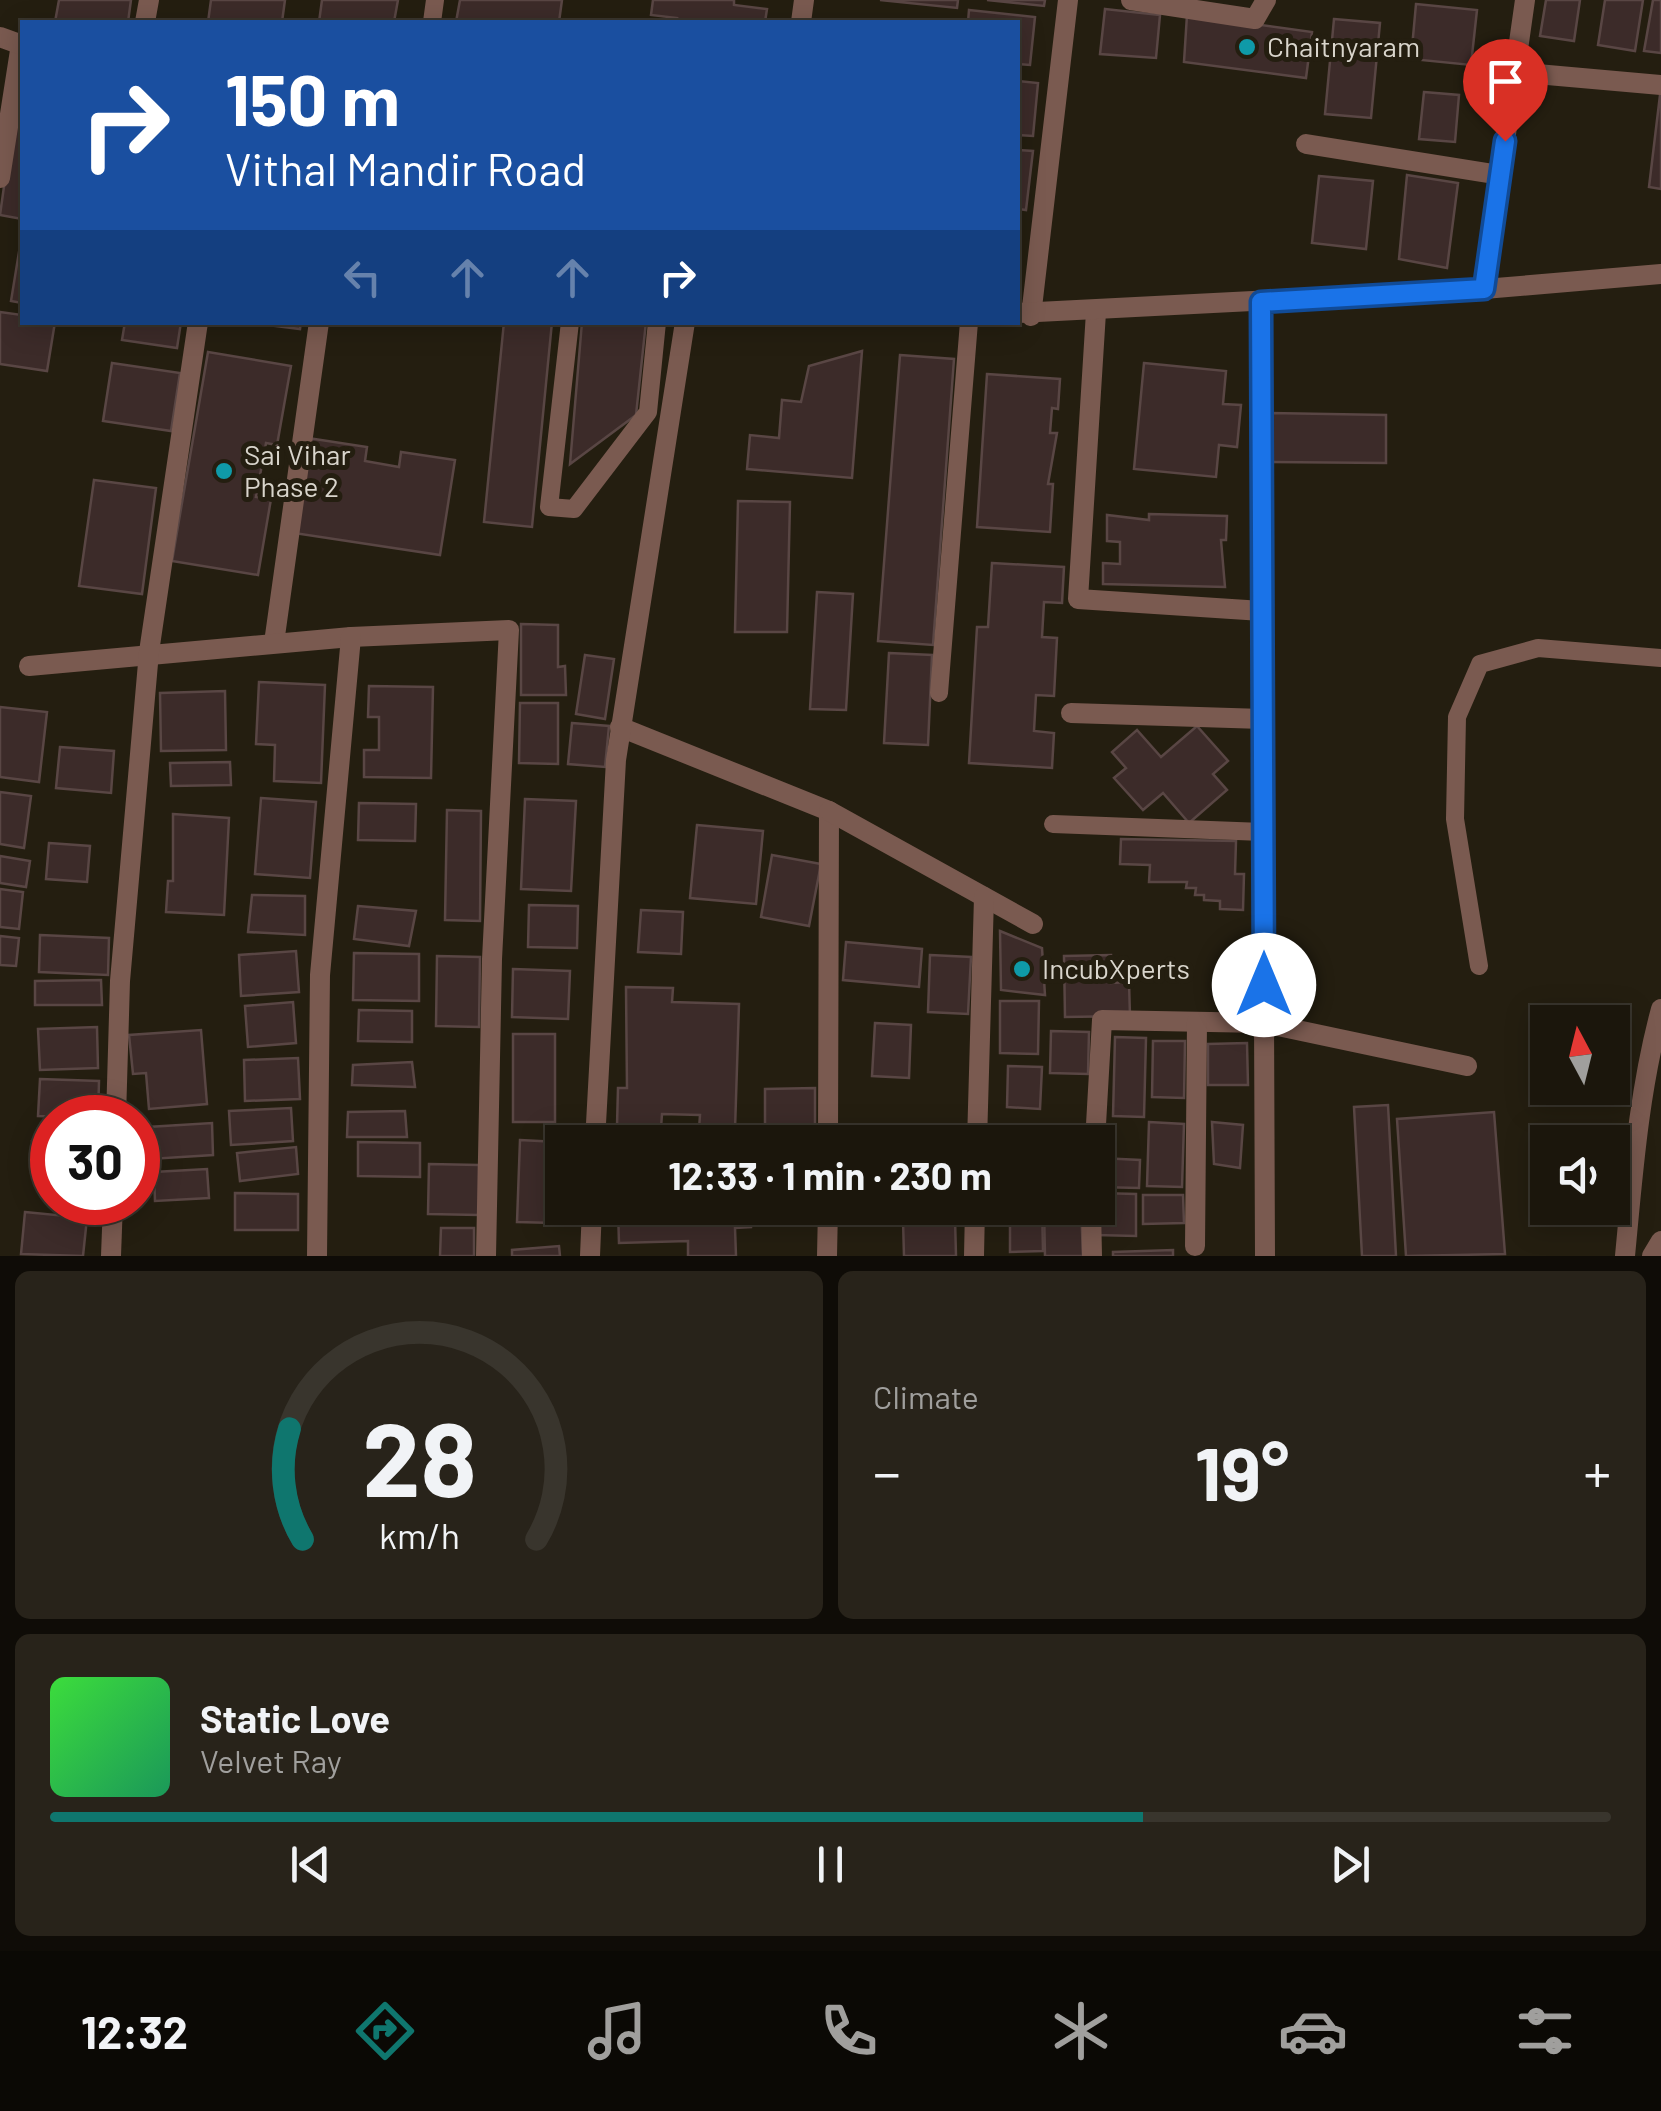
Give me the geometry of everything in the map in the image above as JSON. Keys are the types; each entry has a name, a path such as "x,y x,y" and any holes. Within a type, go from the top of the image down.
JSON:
{"street":[{"path":"1068,0 1024,314 1484,289 1661,274"},
{"path":"1131,0 1255,19 1266,0"},
{"path":"1484,289 1525,0"},
{"path":"0,178 20,57"},
{"path":"1514,72 1661,85"},
{"path":"1306,144 1500,175"},
{"path":"1261,302 1265,1256"},
{"path":"1096,312 1078,599 1262,611"},
{"path":"117,1095 120,981 150,652 198,325"},
{"path":"274,642 319,325"},
{"path":"596,1125 620,727 685,325"},
{"path":"29,666 274,642 509,630 492,959 486,1256"},
{"path":"318,1256 320,975 351,637"},
{"path":"1071,713 1262,719"},
{"path":"620,727 829,811 1032,924"},
{"path":"828,1125 829,811"},
{"path":"977,1125 984,897"},
{"path":"1625,1256 1637,1132 1661,1009"},
{"path":"1096,1125 1102,1020 1264,1023 1467,1066"},
{"path":"1196,1246 1197,1022"},
{"path":"111,1256 112,1225"},
{"path":"590,1256 591,1225"},
{"path":"827,1256 828,1225"},
{"path":"974,1256 975,1225"},
{"path":"1091,1225 1092,1256"},
{"path":"1652,1256 1661,1241"}],"lane":[{"path":"570,325 549,507 574,509 648,412 657,325"},
{"path":"939,693 969,325"},
{"path":"1479,966 1455,819 1458,716 1480,664 1538,648 1661,658"},
{"path":"1053,824 1263,832"}],"building":[{"path":"59,0 131,0 128,20 55,20"},
{"path":"211,0 285,0 282,20 208,20"},
{"path":"322,0 398,0 394,20 319,20"},
{"path":"460,0 562,0 559,20 456,20"},
{"path":"653,0 734,0 734,5 767,9 765,20 676,20 651,15"},
{"path":"880,0 958,0 957,8"},
{"path":"987,0 1045,0 1044,6"},
{"path":"1546,0 1580,0 1574,41 1540,36"},
{"path":"1605,0 1643,0 1635,51 1598,45"},
{"path":"1653,0 1661,0 1661,53 1644,51"},
{"path":"1416,4 1477,10 1471,65 1411,59"},
{"path":"1105,9 1160,15 1156,58 1100,54"},
{"path":"969,10 1035,17 1030,65 1020,64 1020,20 968,20"},
{"name":"Chaitnyaram","path":"1187,15 1312,32 1306,78 1184,62"},
{"path":"1334,19 1380,23 1371,118 1325,114"},
{"path":"1020,81 1038,83 1033,136 1020,135"},
{"path":"1424,92 1459,95 1455,142 1419,139"},
{"path":"1661,95 1661,189 1649,187"},
{"path":"14,115 20,116 20,219 0,215"},
{"path":"1020,150 1033,151 1026,210 1020,209"},
{"path":"1407,175 1458,183 1447,268 1399,259"},
{"path":"1319,176 1373,181 1366,249 1312,243"},
{"path":"19,252 20,252 20,303 11,301"},
{"path":"0,312 20,315 20,325 55,325 47,371 0,364"},
{"path":"124,325 181,325 177,348 122,340"},
{"path":"269,325 301,325 300,329"},
{"path":"504,325 552,325 532,527 484,522"},
{"path":"582,325 646,325 636,415 570,464"},
{"path":"862,351 852,478 747,469 750,435 779,438 782,400 801,402 809,366"},
{"name":"Sai Vihar Phase 2","path":"208,352 291,366 277,445 266,443 256,497 271,499 258,575 172,561"},
{"path":"900,355 954,359 933,645 878,641"},
{"path":"112,363 180,373 171,431 103,421"},
{"path":"1144,363 1226,371 1223,404 1241,405 1237,447 1219,445 1216,477 1134,469"},
{"path":"987,374 1060,379 1058,409 1052,408 1050,433 1057,433 1048,484 1053,484 1050,532 977,527"},
{"path":"1269,413 1386,415 1386,463 1268,462"},
{"path":"308,438 367,447 365,461 399,467 401,452 455,460 440,555 294,533"},
{"path":"94,480 156,488 142,594 79,586"},
{"path":"738,501 790,502 787,632 735,632"},
{"path":"1149,514 1227,516 1226,540 1221,540 1225,587 1103,584 1103,563 1120,564 1120,542 1107,541 1107,515 1149,520"},
{"path":"992,563 1064,567 1062,603 1044,602 1042,637 1057,638 1054,696 1036,695 1034,731 1054,733 1052,768 969,763 977,627 988,627"},
{"path":"817,592 853,594 846,710 810,709"},
{"path":"521,624 558,625 558,667 565,666 566,695 521,695"},
{"path":"889,653 932,655 928,745 884,743"},
{"path":"585,655 614,659 605,719 576,714"},
{"path":"259,682 325,685 321,783 274,781 275,745 256,744"},
{"path":"369,686 433,687 431,778 364,777 364,750 379,750 379,717 368,717"},
{"path":"225,691 226,750 161,751 160,693"},
{"path":"520,703 558,703 558,764 519,763"},
{"path":"0,707 47,712 39,782 0,777"},
{"path":"572,723 609,726 605,767 568,764"},
{"path":"1197,726 1228,761 1213,774 1227,790 1189,823 1163,793 1143,810 1114,778 1126,768 1112,752 1137,730 1161,757"},
{"path":"60,747 114,751 111,793 56,788"},
{"path":"230,762 231,785 171,786 170,763"},
{"path":"0,792 31,796 24,848 0,844"},
{"path":"261,798 316,802 310,878 255,874"},
{"path":"525,799 576,801 571,891 521,889"},
{"path":"359,803 416,804 415,841 358,840"},
{"path":"447,810 481,811 480,921 445,920"},
{"path":"173,814 229,818 224,915 166,912 168,881 173,881"},
{"path":"697,825 763,831 756,904 690,898"},
{"path":"1121,839 1236,841 1235,874 1244,874 1243,910 1220,909 1220,901 1195,895 1196,888 1186,888 1187,882 1149,882 1150,865 1120,864"},
{"path":"49,843 90,846 87,882 46,879"},
{"path":"772,855 821,864 809,926 761,917"},
{"path":"0,856 30,861 26,887 0,883"},
{"path":"0,889 23,892 19,929 0,927"},
{"path":"252,895 305,896 305,935 248,932"},
{"path":"529,905 578,906 577,948 528,947"},
{"path":"358,906 416,911 409,946 354,939"},
{"path":"641,910 683,912 681,954 638,952"},
{"name":"IncubXperts","path":"1000,931 1042,948 1045,995 1001,990"},
{"path":"40,935 109,938 108,975 39,972"},
{"path":"0,936 19,938 16,966 0,965"},
{"path":"846,942 922,949 919,987 843,980"},
{"path":"296,951 299,992 241,996 239,955"},
{"path":"354,953 419,954 419,1001 353,1000"},
{"path":"930,955 971,957 968,1014 928,1012"},
{"path":"1111,955 1111,983 1129,982 1130,1016 1065,1017 1064,956"},
{"path":"437,956 480,957 479,1027 436,1026"},
{"path":"513,969 570,971 568,1019 512,1017"},
{"path":"101,980 102,1005 35,1005 35,981"},
{"path":"626,987 673,988 672,1002 739,1004 735,1125 699,1125 700,1115 662,1114 661,1125 617,1125 618,1088 627,1088"},
{"path":"1000,1001 1039,1001 1038,1054 1000,1053"},
{"path":"293,1002 296,1043 248,1047 245,1006"},
{"path":"359,1010 412,1011 412,1042 358,1041"},
{"path":"875,1023 911,1025 909,1078 872,1076"},
{"path":"97,1027 98,1068 40,1070 38,1029"},
{"path":"201,1030 207,1104 160,1108 160,1095 148,1095 146,1073 133,1074 129,1035"},
{"path":"1051,1031 1089,1032 1088,1074 1050,1073"},
{"path":"513,1034 555,1034 555,1122 513,1122"},
{"path":"1115,1037 1146,1038 1144,1117 1113,1116"},
{"path":"1153,1041 1185,1041 1184,1098 1152,1097"},
{"path":"1247,1043 1248,1085 1208,1085 1208,1044"},
{"path":"298,1058 300,1099 245,1101 244,1060"},
{"path":"412,1062 415,1087 352,1085 353,1065"},
{"path":"1008,1066 1042,1067 1040,1109 1007,1107"},
{"path":"40,1079 99,1081 99,1095 39,1095"},
{"path":"815,1088 815,1125 765,1125 765,1089"},
{"path":"1388,1105 1396,1256 1362,1256 1354,1107"},
{"path":"291,1108 293,1141 231,1145 229,1111"},
{"path":"405,1111 407,1137 347,1137 348,1112"},
{"path":"1494,1112 1505,1254 1406,1256 1397,1119"},
{"path":"1149,1122 1184,1124 1182,1187 1147,1186"},
{"path":"1212,1122 1243,1125 1240,1168 1214,1164"},
{"path":"212,1123 213,1155 160,1158 160,1126"},
{"path":"520,1140 545,1141 545,1223 517,1222"},
{"path":"358,1142 420,1143 420,1177 358,1176"},
{"path":"296,1147 298,1174 240,1181 237,1153"},
{"path":"1115,1159 1140,1160 1139,1188 1115,1187"},
{"path":"429,1164 479,1165 479,1215 428,1214"},
{"path":"207,1169 209,1198 160,1201 160,1172"},
{"path":"235,1193 298,1194 298,1230 235,1230"},
{"path":"1115,1193 1136,1194 1136,1236 1096,1235 1096,1225 1115,1225"},
{"path":"1143,1195 1183,1195 1184,1223 1143,1224"},
{"path":"25,1212 30,1212 30,1225 86,1225 83,1256 21,1254"},
{"path":"618,1225 751,1225 735,1228 736,1256 688,1256 688,1241 619,1243"},
{"path":"903,1225 955,1225 956,1256 904,1256"},
{"path":"1010,1225 1042,1225 1043,1251 1010,1252"},
{"path":"1044,1225 1082,1225 1083,1256 1045,1256"},
{"path":"441,1228 474,1228 474,1256 440,1256"},
{"path":"559,1246 560,1256 512,1256 512,1250"},
{"path":"1173,1250 1173,1256 1113,1256 1113,1252"}],"place":[{"name":"Chaitnyaram","path":"1247,47"},
{"name":"Sai Vihar Phase 2","path":"224,471"},
{"name":"IncubXperts","path":"1022,969"}],"route":[{"path":"1264,985 1261,302 1484,289 1505,141"}]}
